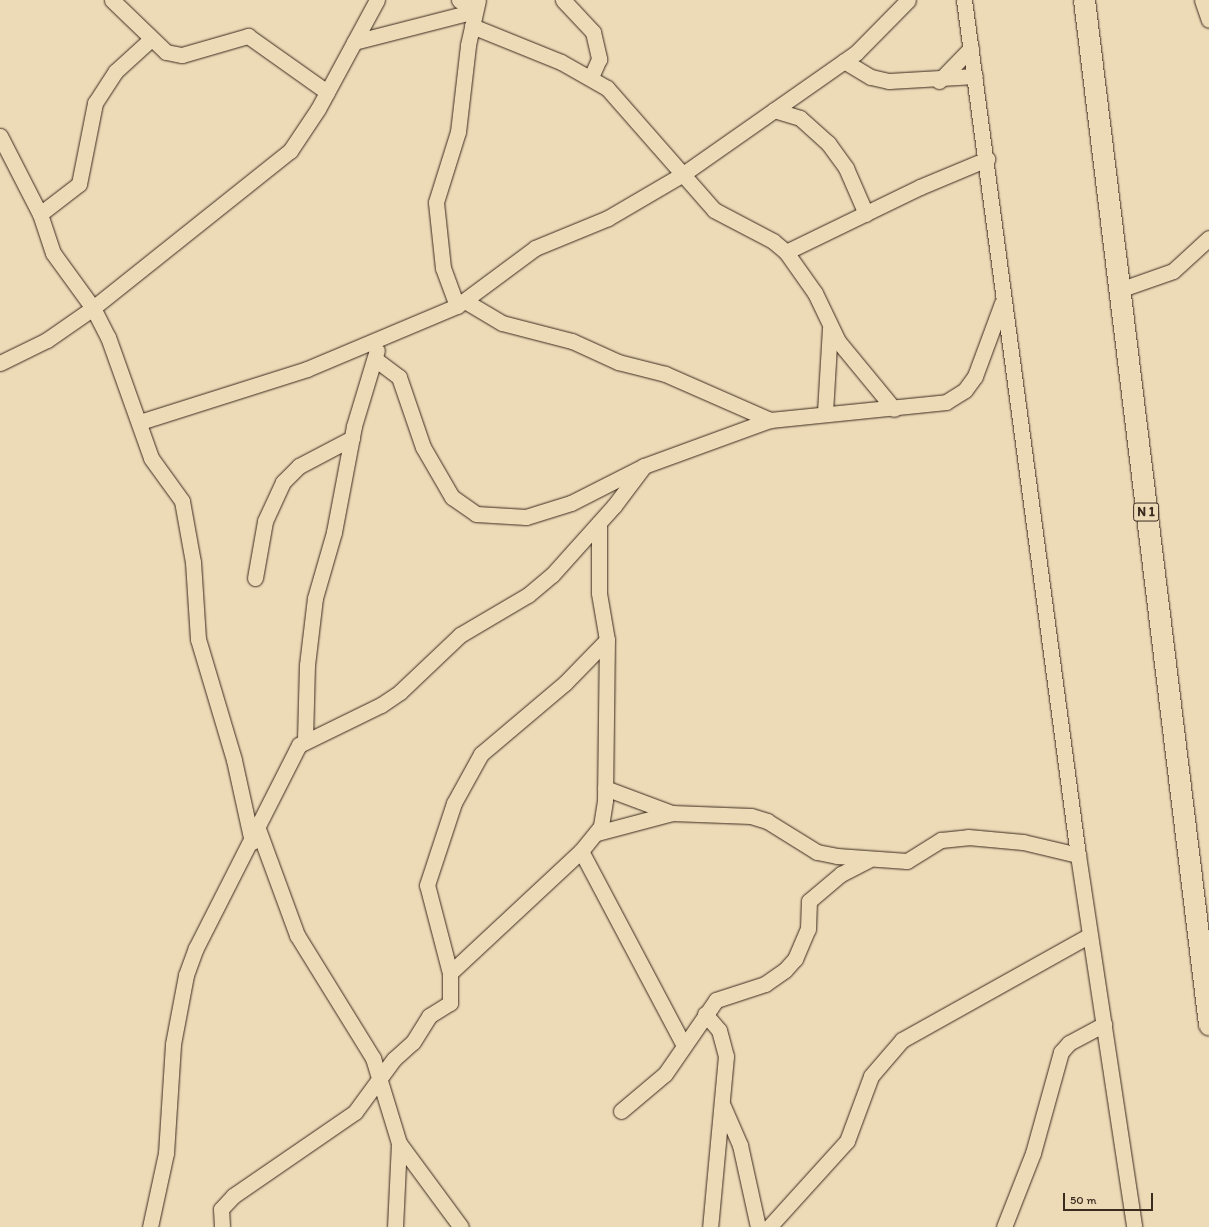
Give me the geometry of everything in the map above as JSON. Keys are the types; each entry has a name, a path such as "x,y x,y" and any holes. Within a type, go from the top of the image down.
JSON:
{"highway":[{"name":"N 1","path":"1084,0 1208,1014"}],"street":[{"path":"112,0 166,52 182,56 248,36 327,92"},
{"path":"0,363 47,340 94,308 290,151 327,92 377,0"},
{"path":"459,0 476,6"},
{"path":"563,0 593,32 599,59 591,77"},
{"path":"140,422 307,369 461,303 535,248 608,218 683,174 844,61 908,0"},
{"path":"964,0 987,160 1078,855 1134,1227"},
{"path":"1202,0 1209,20"},
{"path":"354,42 476,6"},
{"path":"476,6 458,132 436,202 443,268 461,303 502,323 572,341 618,362 665,374 770,420"},
{"path":"472,26 591,77 607,88 722,217 761,235 786,252 815,293 830,328 894,409"},
{"path":"40,214 79,184 95,103 116,71 151,39"},
{"path":"939,81 971,48"},
{"path":"844,61 871,77 889,80 939,81 975,76"},
{"path":"774,110 800,118 828,143 846,168 866,214"},
{"path":"0,136 40,214 53,253 94,308 140,422 151,458 175,489 186,516 198,639 255,836 297,935 373,1058 399,1142 460,1227"},
{"path":"786,252 866,214 987,160"},
{"path":"1119,290 1173,271 1209,238"},
{"path":"374,359 399,377 435,472 452,498 476,514 526,517 571,503 644,466 770,420 825,412 894,409 946,402 965,390 986,349 1004,294"},
{"path":"825,412 830,328"},
{"path":"150,1227 166,1153 179,999 196,948 255,836 291,760 305,740 307,665 315,598 334,532 352,438 380,337"},
{"path":"255,578 265,521 283,482 299,466 352,438"},
{"path":"305,740 346,724 400,692 460,635 528,595 552,575 599,523 644,466"},
{"path":"597,834 605,788 607,640 599,593 599,523"},
{"path":"222,1227 221,1209 233,1196 355,1112 379,1078 413,1042 434,1010 450,1003 450,973 427,885 469,770 480,754 564,684 607,640"},
{"path":"605,788 672,813"},
{"path":"450,973 581,851 597,834 672,813 751,816 767,821 817,852 869,859 907,860 941,840 968,836 1023,842 1078,855"},
{"path":"581,851 683,1044"},
{"path":"621,1111 665,1074 683,1044 716,1000 765,984 786,970 795,959 808,929 809,901 841,874 869,859"},
{"path":"723,1106 740,1145 758,1227 779,1213 816,1178 847,1141 871,1076 902,1040 1090,935"},
{"path":"705,1014 719,1030 726,1056 723,1106 716,1136 710,1227"},
{"path":"1004,1227 1033,1153 1061,1052 1069,1043 1104,1024"},
{"path":"395,1227 399,1142"},
{"path":"769,1227 779,1213"}]}
